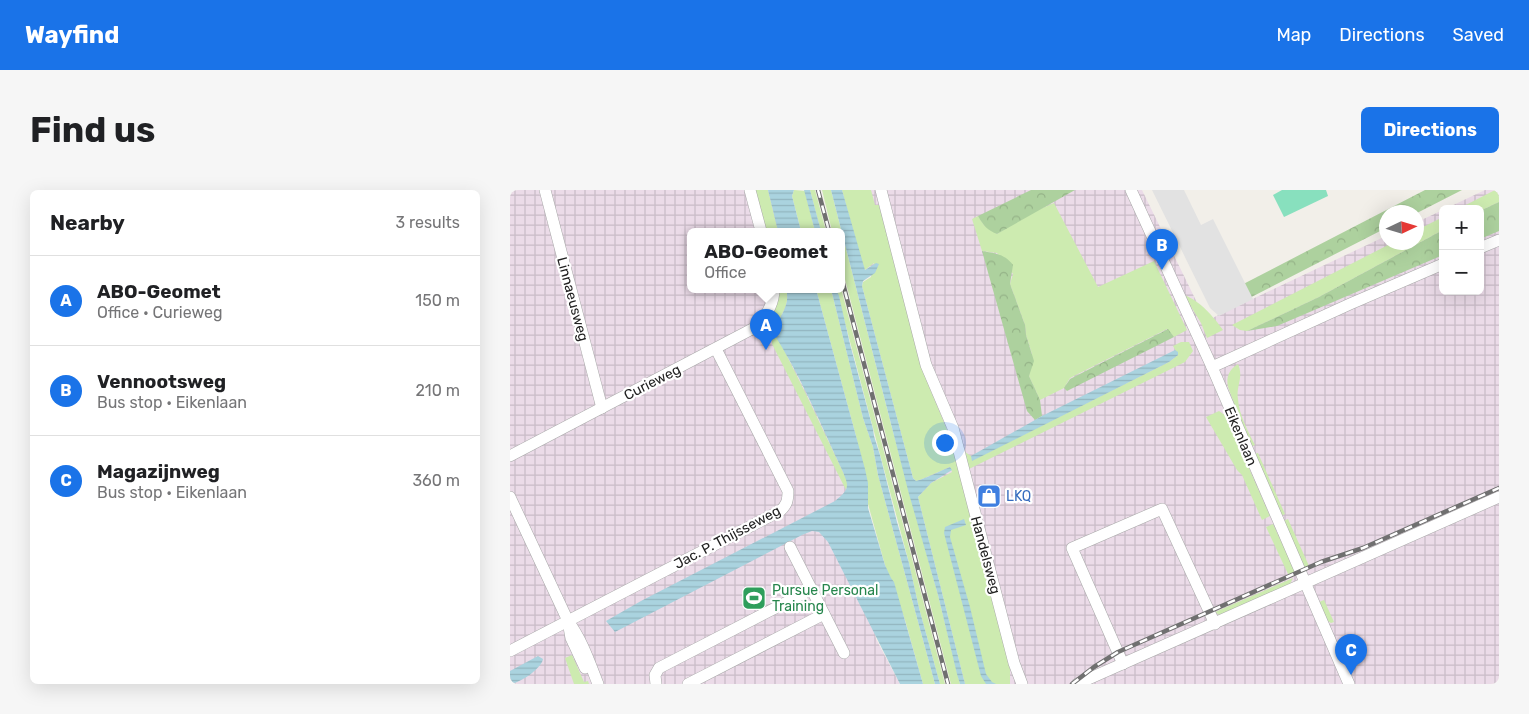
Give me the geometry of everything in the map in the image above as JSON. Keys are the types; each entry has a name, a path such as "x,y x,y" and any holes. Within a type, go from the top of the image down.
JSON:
{"street":[{"name":"Linnaeusweg","path":"545,190 602,408"},
{"path":"750,190 760,228"},
{"name":"Handelsweg","path":"881,190 926,365 952,428 1014,663 1022,684"},
{"name":"Eikenlaan","path":"1131,190 1212,367 1349,684"},
{"path":"1484,246 1499,240"},
{"path":"1212,367 1439,266"},
{"name":"Curieweg","path":"510,456 744,334 760,322 770,307 773,293"},
{"name":"Jac. P. Thijsseweg","path":"568,621 780,511 785,506 788,491 716,349"},
{"path":"510,497 568,621 578,635 598,684"},
{"path":"1077,684 1499,497"},
{"path":"1123,664 1072,548 1081,544 1162,509 1215,624"},
{"path":"790,547 844,653"},
{"path":"656,684 655,675 659,668 812,589"},
{"path":"688,684 824,614"},
{"path":"510,650 568,621"},
{"path":"568,621 571,638 592,684"}],"shaded area":[{"path":"510,190 773,190 783,228 687,228 687,293 801,293 858,492 876,639 900,684 510,684"},
{"path":"842,190 1142,190 1206,321 1379,239 1379,250 1424,250 1424,219 1439,212 1439,295 1484,295 1484,205 1453,205 1485,190 1499,190 1499,684 965,684 871,277"},
{"path":"1152,190 1184,190 1201,225 1213,219 1253,299 1219,316 1210,308"}],"green space":[{"path":"755,190 768,190 777,228 764,228"},
{"path":"794,190 805,191 814,228 800,228 792,196"},
{"path":"810,190 815,190 825,228 820,228"},
{"path":"822,190 831,190 841,228 831,228"},
{"path":"842,190 871,190 875,205 879,205 921,364 951,441 1010,669 1010,684 965,684 918,497 931,483 952,472 950,467 920,480 916,481 913,478 862,286 863,282 871,277 874,263 865,270 862,265"},
{"path":"1031,190 1075,190 997,234 986,227 978,216"},
{"path":"1282,190 1326,190 1328,196 1284,217 1273,195"},
{"path":"1425,190 1462,190 1424,209 1424,205 1396,205"},
{"path":"1495,190 1499,190 1499,202 1484,209 1484,205 1466,205"},
{"path":"1499,202 1499,231 1484,237 1484,209"},
{"path":"1054,203 1098,287 1154,261 1187,330 1174,337 1167,329 1070,378 1064,388 1040,400 1029,376 1032,354 1025,325 1010,284 1013,274 997,253 982,251 972,219 978,216 984,225 997,234 1031,213"},
{"path":"1379,214 1379,232 1226,310 1222,295"},
{"path":"1439,219 1439,232 1424,240 1424,226"},
{"path":"1439,232 1439,257 1277,326 1247,331 1319,297 1406,250 1424,250 1424,240"},
{"path":"845,245 960,684 951,684 845,279"},
{"path":"1379,250 1406,250 1319,297 1247,331 1240,330 1232,325"},
{"path":"982,251 1003,256 1013,265 1010,284 1025,325 1034,361 1029,376 1040,400 1042,416 1035,420 1027,411"},
{"path":"776,293 787,293 786,306 772,331 759,338 757,333"},
{"path":"817,293 832,293 863,418 873,447 878,475 935,684 923,684 905,620 885,565 868,504 868,492 856,436"},
{"path":"837,293 842,293 945,684 940,684"},
{"path":"1184,295 1190,297 1206,310 1223,330 1207,338 1201,323"},
{"path":"1168,329 1174,337 1067,391 1064,388 1070,379"},
{"path":"772,331 779,340 843,472 848,483 846,490 772,344"},
{"path":"1181,342 1189,342 1193,351 1185,362 969,469 965,452 973,460 1169,362 1178,355 1173,346"},
{"path":"1238,364 1240,369 1238,394 1240,411 1255,445 1250,447 1228,387 1227,380 1229,374"},
{"path":"1219,411 1226,416 1270,516 1262,520 1242,475 1237,470 1206,417"},
{"path":"1258,453 1285,514 1281,516 1254,454"},
{"path":"1288,519 1309,566 1305,568 1283,521"},
{"path":"1273,524 1294,569 1294,573 1288,574 1266,527"},
{"path":"1293,578 1290,584 1219,615 1215,612"},
{"path":"1324,600 1334,622 1331,623 1326,620 1319,602"},
{"path":"572,655 584,682 588,681 589,684 574,684 565,658"}],"water":[{"path":"768,190 794,190 792,196 800,228 777,228"},
{"path":"804,190 810,190 820,228 814,228"},
{"path":"831,190 842,190 865,270 876,263 879,264 875,273 863,281 862,286 913,478 916,481 950,467 952,470 931,483 918,497 965,684 960,684 957,674 938,595 909,494 845,245 845,228 841,228"},
{"path":"787,293 817,293 865,469 868,483 868,508 885,565 894,582 923,684 900,684 828,542 819,532 812,531 802,535 615,632 606,621 835,501 845,491 847,482 843,472 801,382 772,331 786,306"},
{"path":"832,293 838,293 839,296 940,684 935,684 878,475 873,447 863,418"},
{"path":"1175,350 1178,352 1178,355 1169,362 972,461 971,456 1042,416"},
{"path":"964,519 966,525 951,530 950,537 970,607 986,674 996,684 986,684 981,676 944,533 945,527"},
{"path":"538,656 543,659 534,671 510,684 510,671"}],"railway":[{"path":"818,190 828,228"},
{"path":"845,291 948,684"},
{"path":"1072,684 1118,652 1321,562 1363,548 1499,488"}],"place":[{"name":"Vennootsweg","path":"1162,270"},
{"name":"ABO-Geomet","path":"766,350"},
{"name":"LKQ","path":"989,496"},
{"name":"Pursue Personal Training","path":"754,598"},
{"name":"Magazijnweg","path":"1351,675"}]}
